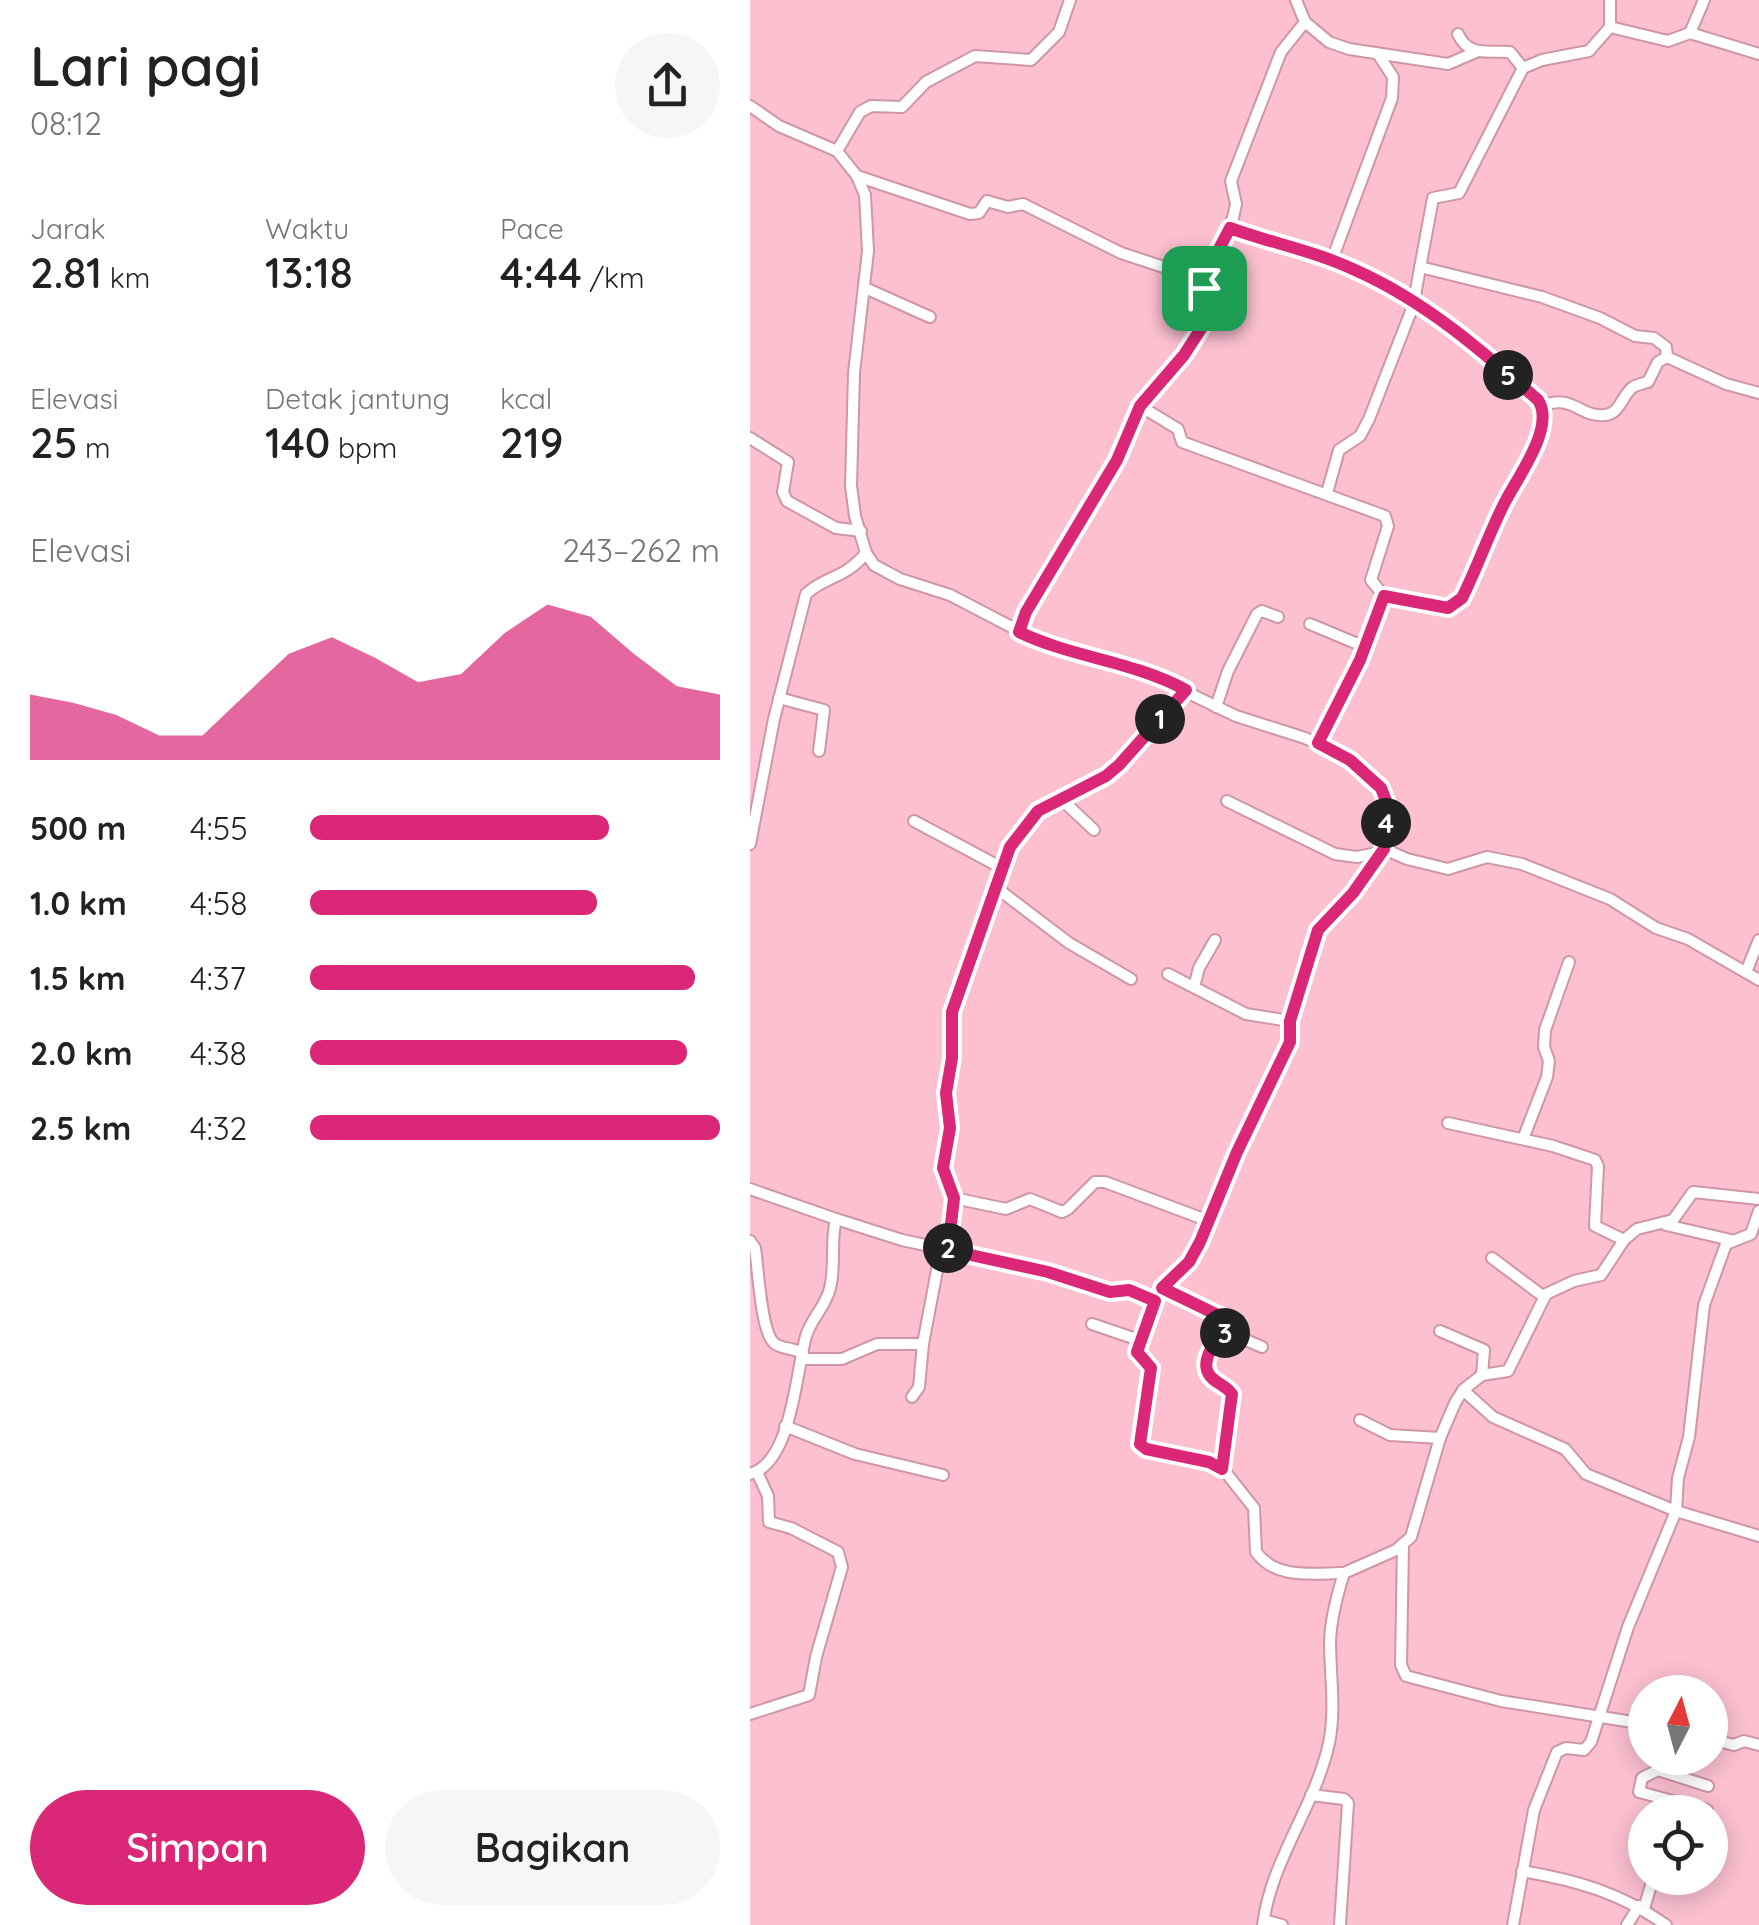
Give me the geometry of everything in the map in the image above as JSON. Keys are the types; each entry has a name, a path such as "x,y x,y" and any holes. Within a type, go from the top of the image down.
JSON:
{"street":[{"path":"837,151 860,112 871,106 902,107 926,82 975,56 1032,60 1059,32 1070,0"},
{"path":"1296,0 1304,22 1328,42 1448,64 1476,52 1510,52 1522,68"},
{"path":"1327,493 1339,450 1360,436 1376,402 1414,300 1433,198 1458,193 1522,68 1588,51 1610,26 1610,0"},
{"path":"1690,32 1704,0"},
{"path":"1200,285 1230,228 1236,204 1230,184 1280,52 1304,22"},
{"path":"1610,26 1668,41 1690,32 1759,54"},
{"path":"1458,34 1465,46 1476,52"},
{"path":"1332,260 1392,98 1393,78 1378,54"},
{"path":"750,106 778,126 837,151 857,176 865,195 869,234 854,373 851,486 866,553 882,571 950,595 1062,650 1145,672 1236,716 1318,743 1350,760 1381,788 1388,806 1383,851 1353,893 1318,930 1290,1021 1290,1042 1189,1262 1162,1288 1155,1301 1137,1355 1151,1368 1140,1446 1209,1462 1222,1469 1254,1508 1258,1557 1284,1572 1344,1573 1404,1544"},
{"path":"857,176 974,214 986,202 1008,207 1023,204 1108,247 1172,269 1209,294 1204,324 1184,355 1140,406 1117,460 1026,612 1019,632"},
{"path":"1230,228 1332,260 1414,300 1472,343 1542,406"},
{"path":"1420,267 1516,289 1589,314 1634,336 1654,338 1666,347 1667,357"},
{"path":"865,288 930,317"},
{"path":"1667,357 1726,384 1759,393"},
{"path":"1542,406 1560,401 1597,414 1609,414 1634,386 1648,382 1658,362 1667,357"},
{"path":"1140,406 1178,429 1182,442 1387,518 1371,580 1384,596 1442,607 1457,604 1476,569 1539,436 1542,406"},
{"path":"750,438 788,462 783,492 787,501 836,528 860,531"},
{"path":"750,844 756,773 806,594 846,573 866,553"},
{"path":"1318,743 1348,688 1384,596"},
{"path":"1216,707 1228,671 1256,614 1278,617"},
{"path":"1310,624 1365,646"},
{"path":"912,1397 920,1384 923,1344 954,1198 943,1168 950,1128 946,1093 952,1058 952,1012 994,886 1022,828 1038,811 1106,776 1186,690"},
{"path":"779,698 824,710 819,751"},
{"path":"1060,798 1094,830"},
{"path":"1227,801 1335,854 1357,857 1383,851 1448,869 1487,856 1522,864 1602,896 1759,980"},
{"path":"914,821 1002,868"},
{"path":"994,886 1070,943 1131,979"},
{"path":"1194,987 1199,968 1215,940"},
{"path":"1746,972 1759,940"},
{"path":"1523,1140 1547,1077 1550,1062 1544,1046 1545,1030 1569,962"},
{"path":"1168,974 1246,1014 1290,1021"},
{"path":"1448,1124 1595,1160 1595,1226 1624,1240"},
{"path":"954,1198 1006,1209 1030,1199 1062,1212 1087,1188 1105,1182 1209,1221"},
{"path":"750,1189 902,1240 1048,1272 1110,1292 1129,1290 1155,1301"},
{"path":"1666,1224 1681,1214 1695,1192 1759,1199"},
{"path":"1514,1925 1534,1810 1556,1752 1562,1748 1586,1748 1600,1719 1628,1627 1676,1511 1704,1305 1726,1244 1751,1234 1759,1211"},
{"path":"750,1714 809,1694 842,1567 838,1552 791,1528 769,1522 768,1496 753,1473 770,1460 786,1426 808,1332 830,1289 836,1219"},
{"path":"1628,1722 1486,1698 1406,1676 1401,1665 1404,1544 1416,1525 1440,1438 1462,1390 1482,1375 1502,1373 1513,1366 1544,1297 1560,1286 1601,1274 1637,1228 1666,1224 1731,1240"},
{"path":"750,1241 755,1248 772,1342 803,1357 842,1359 877,1344 923,1344"},
{"path":"1492,1258 1544,1297"},
{"path":"1162,1288 1224,1316 1228,1331"},
{"path":"1092,1324 1139,1340"},
{"path":"1228,1331 1262,1346"},
{"path":"1222,1469 1232,1394 1210,1376 1206,1364 1218,1338 1228,1331"},
{"path":"1440,1331 1484,1350 1482,1375"},
{"path":"1462,1390 1493,1416 1565,1449 1586,1474 1676,1511 1759,1536"},
{"path":"1360,1420 1390,1435 1440,1438"},
{"path":"786,1426 865,1457 943,1475"},
{"path":"1282,1925 1264,1923 1268,1890 1311,1795 1330,1732 1330,1637 1344,1573"},
{"path":"1728,1744 1744,1740 1759,1744"},
{"path":"1648,1775 1642,1778 1639,1792 1650,1795"},
{"path":"1674,1775 1708,1786"},
{"path":"1311,1795 1344,1799 1348,1803 1340,1925"},
{"path":"1522,1871 1586,1883 1642,1908 1666,1925"},
{"path":"1627,1925 1642,1908 1647,1895"}],"route":[{"path":"1230,228 1324,257 1414,300 1538,400 1543,413 1528,463 1504,504 1462,598 1448,608 1384,596 1348,688 1318,743 1350,760 1381,788 1388,806 1384,849 1353,893 1318,930 1290,1021 1290,1042 1237,1152 1200,1242 1189,1262 1162,1288 1228,1320 1228,1331 1218,1338 1206,1364 1210,1376 1232,1394 1222,1469 1209,1462 1146,1449 1138,1441 1151,1368 1137,1352 1155,1301 1129,1290 1110,1292 1048,1272 948,1250 954,1198 943,1168 950,1128 946,1093 952,1058 950,1020 1010,847 1038,811 1106,776 1119,765 1186,690 1099,657 1048,646 1019,632 1026,612 1117,460 1140,406 1184,355 1204,324 1210,299 1204,288 1200,285 1208,264 1230,228"}]}
